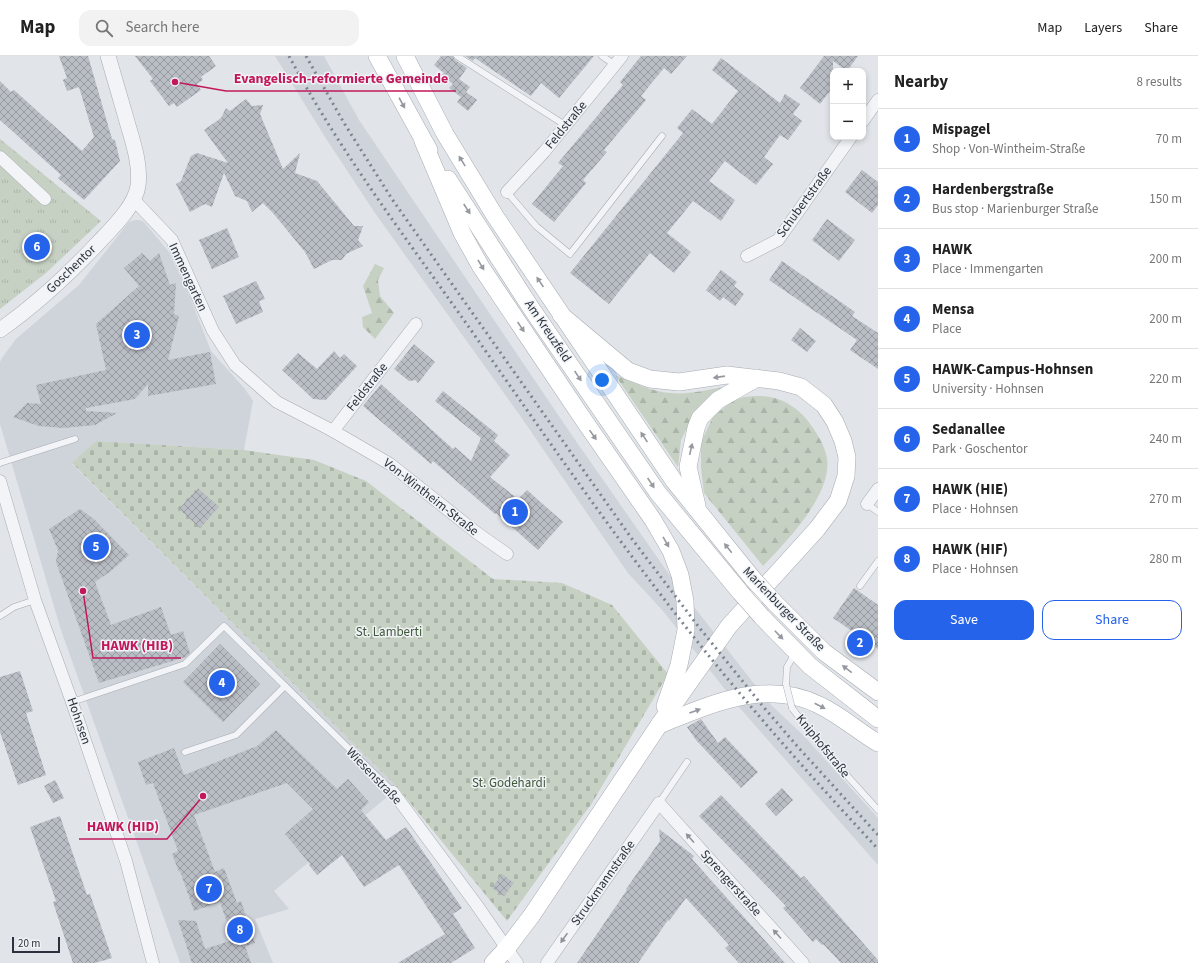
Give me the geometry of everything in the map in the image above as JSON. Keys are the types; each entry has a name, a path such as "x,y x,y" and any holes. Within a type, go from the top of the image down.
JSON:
{"main road":[{"name":"Am Kreuzfeld","path":"377,56 423,141 531,308 658,493 740,592"},
{"name":"Am Kreuzfeld","path":"405,56 445,134 496,216 561,315 674,481 700,514"},
{"path":"423,141 462,233 481,267 582,419 653,520 671,551 680,575 685,601 686,630 679,665 659,725"},
{"path":"493,963 507,948 532,915 659,725 729,626 818,529 838,501 846,476 847,457 844,441 835,422 824,405 801,387 779,381 727,376 679,382 650,379 628,371 561,315"},
{"path":"700,514 688,467 696,428 700,418 718,400 758,378"},
{"name":"Marienburger Straße","path":"700,514 753,579 824,652 878,692"},
{"name":"Marienburger Straße","path":"740,592 810,666 878,719"},
{"path":"659,725 720,702 754,694 772,693 793,696 818,705 878,743"}],"street":[{"path":"108,56 136,152 138,187 134,200"},
{"name":"Feldstraße","path":"507,192 544,152 619,60"},
{"path":"866,117 878,100"},
{"name":"Schubertstraße","path":"747,256 778,240 849,140"},
{"path":"0,158 45,199"},
{"name":"Goschentor","path":"0,330 40,300 74,269 118,222 134,200"},
{"name":"Immengarten","path":"134,200 172,240 213,331 235,365 277,402 333,431"},
{"path":"0,341 14,320"},
{"name":"Feldstraße","path":"333,431 416,324"},
{"name":"Von-Wintheim-Straße","path":"333,431 390,464 477,533 507,554"},
{"name":"Hohnsen","path":"0,481 35,600 72,702 126,861 153,963"},
{"path":"867,504 878,489"},
{"name":"Wiesenstraße","path":"393,792 517,963"},
{"name":"Struckmannstraße","path":"547,963 659,803"},
{"name":"Sprengerstraße","path":"659,803 803,963"}],"lane":[{"path":"457,56 565,125"},
{"path":"602,56 619,60"},
{"path":"507,192 536,226 570,254 662,136"},
{"path":"0,463 75,439"},
{"path":"867,504 878,512"},
{"path":"860,586 878,561"},
{"path":"0,616 14,607 35,600"},
{"name":"Wiesenstraße","path":"72,702 185,664 224,626 393,792"},
{"name":"Kniphofstraße","path":"796,652 787,667 786,684 792,708 823,749 878,810"},
{"path":"185,752 236,736 285,686"},
{"path":"659,803 687,762"}],"shaded area":[{"path":"275,56 324,56 359,120 571,434 673,580 769,703 804,736 878,818 878,865 739,707 663,611 628,573 519,414 375,213 325,137"},
{"path":"135,220 144,222 169,252 189,295 211,351 245,389 253,401 244,450 96,441 72,464 398,788 274,891 289,909 255,919 273,963 180,963 61,630 0,424 0,362 2,358 16,339 79,285 129,222"}],"green space":[{"path":"0,139 101,221 46,273 0,309"},
{"path":"375,264 384,268 378,280 380,296 394,313 375,339 363,327 362,317 372,313 363,286"},
{"path":"615,375 649,389 671,393 693,392 729,386 693,417 681,440 678,467"},
{"path":"755,396 778,399 791,405 803,415 817,434 827,459 827,473 815,502 795,531 763,566 704,493 701,468 701,442 713,417 732,401 744,397"},
{"name":"St. Lamberti","path":"96,441 244,450 314,460 366,481 493,579 562,583 612,605 668,674 592,803 507,921 398,788 72,463"}],"building":[{"path":"59,56 88,56 112,139 115,140 120,161 84,200 58,178 61,175 0,120 0,81 11,92 14,90 82,151 94,137 79,87 67,91 63,80 67,78"},
{"path":"135,56 209,56 216,66 201,77 203,80 197,84 201,90 177,107 174,103 169,106 150,81 153,79"},
{"path":"441,56 453,56 455,60 467,68 459,79 470,87 466,92 477,100 468,111 457,102 461,97 449,88 453,84 442,75 444,73 434,65"},
{"path":"465,56 594,56 559,98 541,83 531,96 475,58 473,61"},
{"path":"641,56 687,56 671,74 664,68 641,96 646,100 604,150 607,152 583,180 586,183 554,222 532,204 563,166 558,163 623,85 620,82"},
{"path":"824,56 858,56 849,68 843,68 833,61 833,68 830,68 830,91 820,104 800,88"},
{"path":"721,58 780,103 785,94 800,104 793,114 802,121 788,140 780,135 764,157 773,164 756,185 725,161 709,181 735,200 721,221 693,201 667,233 691,252 674,273 650,253 609,304 570,273 683,133 677,128 692,109 712,124 738,91 712,70"},
{"path":"246,99 252,106 263,105 260,114 283,169 300,153 295,173 317,181 354,226 363,226 358,240 363,246 346,254 342,260 332,260 314,269 305,252 273,213 263,203 252,212 247,201 235,196 224,173 212,207 205,204 190,212 176,184 181,181 191,156 197,153 228,163 204,130 221,118 226,108 230,111"},
{"path":"862,170 878,182 878,205 872,213 845,192"},
{"path":"827,219 855,240 839,261 812,240"},
{"path":"227,228 239,257 212,269 199,240"},
{"path":"142,253 150,261 159,253 170,285 176,283 174,314 179,316 168,360 210,352 216,384 148,396 148,384 135,399 86,408 86,411 117,413 95,425 63,428 39,426 13,417 27,403 41,404 36,385 106,370 96,324 139,286 124,268"},
{"path":"782,261 855,312 852,316 878,333 878,369 850,350 857,340 769,280"},
{"path":"721,270 737,282 734,286 744,294 735,306 723,297 720,301 706,290"},
{"path":"256,281 265,299 259,301 263,312 236,324 223,296"},
{"path":"800,328 816,341 807,352 791,340"},
{"path":"414,344 435,362 418,383 415,380 409,381 394,369"},
{"path":"334,351 340,358 344,354 357,366 326,400 313,399 282,370 298,353 317,369"},
{"path":"381,384 453,449 455,447 471,461 481,438 435,401 443,391 498,435 494,441 510,455 490,477 518,499 527,490 563,522 538,550 433,461 431,464 363,406"},
{"path":"198,488 219,507 200,528 179,509"},
{"path":"80,509 94,519 129,555 111,571 95,582 111,625 161,607 171,635 183,631 190,653 186,657 99,683 56,562 58,550 49,529"},
{"path":"854,588 878,605 878,649 833,618"},
{"path":"220,644 260,684 223,722 183,682"},
{"path":"20,671 33,711 26,713 46,775 18,785 0,732 0,677"},
{"path":"701,719 718,743 725,737 758,772 741,788 696,740 687,727"},
{"path":"276,730 337,789 348,779 369,802 361,810 386,840 406,827 462,908 453,914 475,948 451,963 398,963 445,934 399,865 364,887 342,855 317,875 309,865 310,864 285,834 313,809 287,783 194,815 215,872 224,868 237,903 241,901 255,943 245,946 251,963 192,963 178,920 196,921 205,949 233,940 220,902 194,911 180,871 179,872 172,854 178,851 153,783 146,785 138,762 174,748 184,775 257,746"},
{"path":"55,780 64,798 53,803 44,786"},
{"path":"782,788 793,800 776,816 765,804"},
{"path":"721,795 801,878 804,876 878,960 878,963 841,963 823,944 822,945 816,939 813,942 783,908 786,906 699,816"},
{"path":"60,816 87,895 90,894 112,958 95,963 73,963 53,902 56,901 30,827"},
{"path":"659,829 694,856 692,859 785,963 739,963 725,948 729,945 686,898 669,921 668,920 638,963 577,963 660,841"},
{"path":"502,874 514,883 504,896 492,888"}],"railway":[{"path":"289,56 309,92 353,163 579,484 633,558 689,631 758,715 878,849"},
{"path":"306,56 344,123 392,199 632,539 698,626 761,704 878,835"}],"place":[{"name":"Evangelisch-reformierte Gemeinde","path":"175,82"},
{"name":"Sedanallee","path":"37,247"},
{"name":"HAWK","path":"137,335"},
{"name":"Mispagel","path":"515,512"},
{"name":"HAWK-Campus-Hohnsen","path":"96,547"},
{"name":"HAWK (HIB)","path":"83,591"},
{"name":"Hardenbergstraße","path":"860,643"},
{"name":"Mensa","path":"222,683"},
{"name":"HAWK (HID)","path":"203,796"},
{"name":"HAWK (HIE)","path":"209,889"},
{"name":"HAWK (HIF)","path":"240,930"}],"park label":[{"name":"St. Godehardi","path":"509,783"}]}
